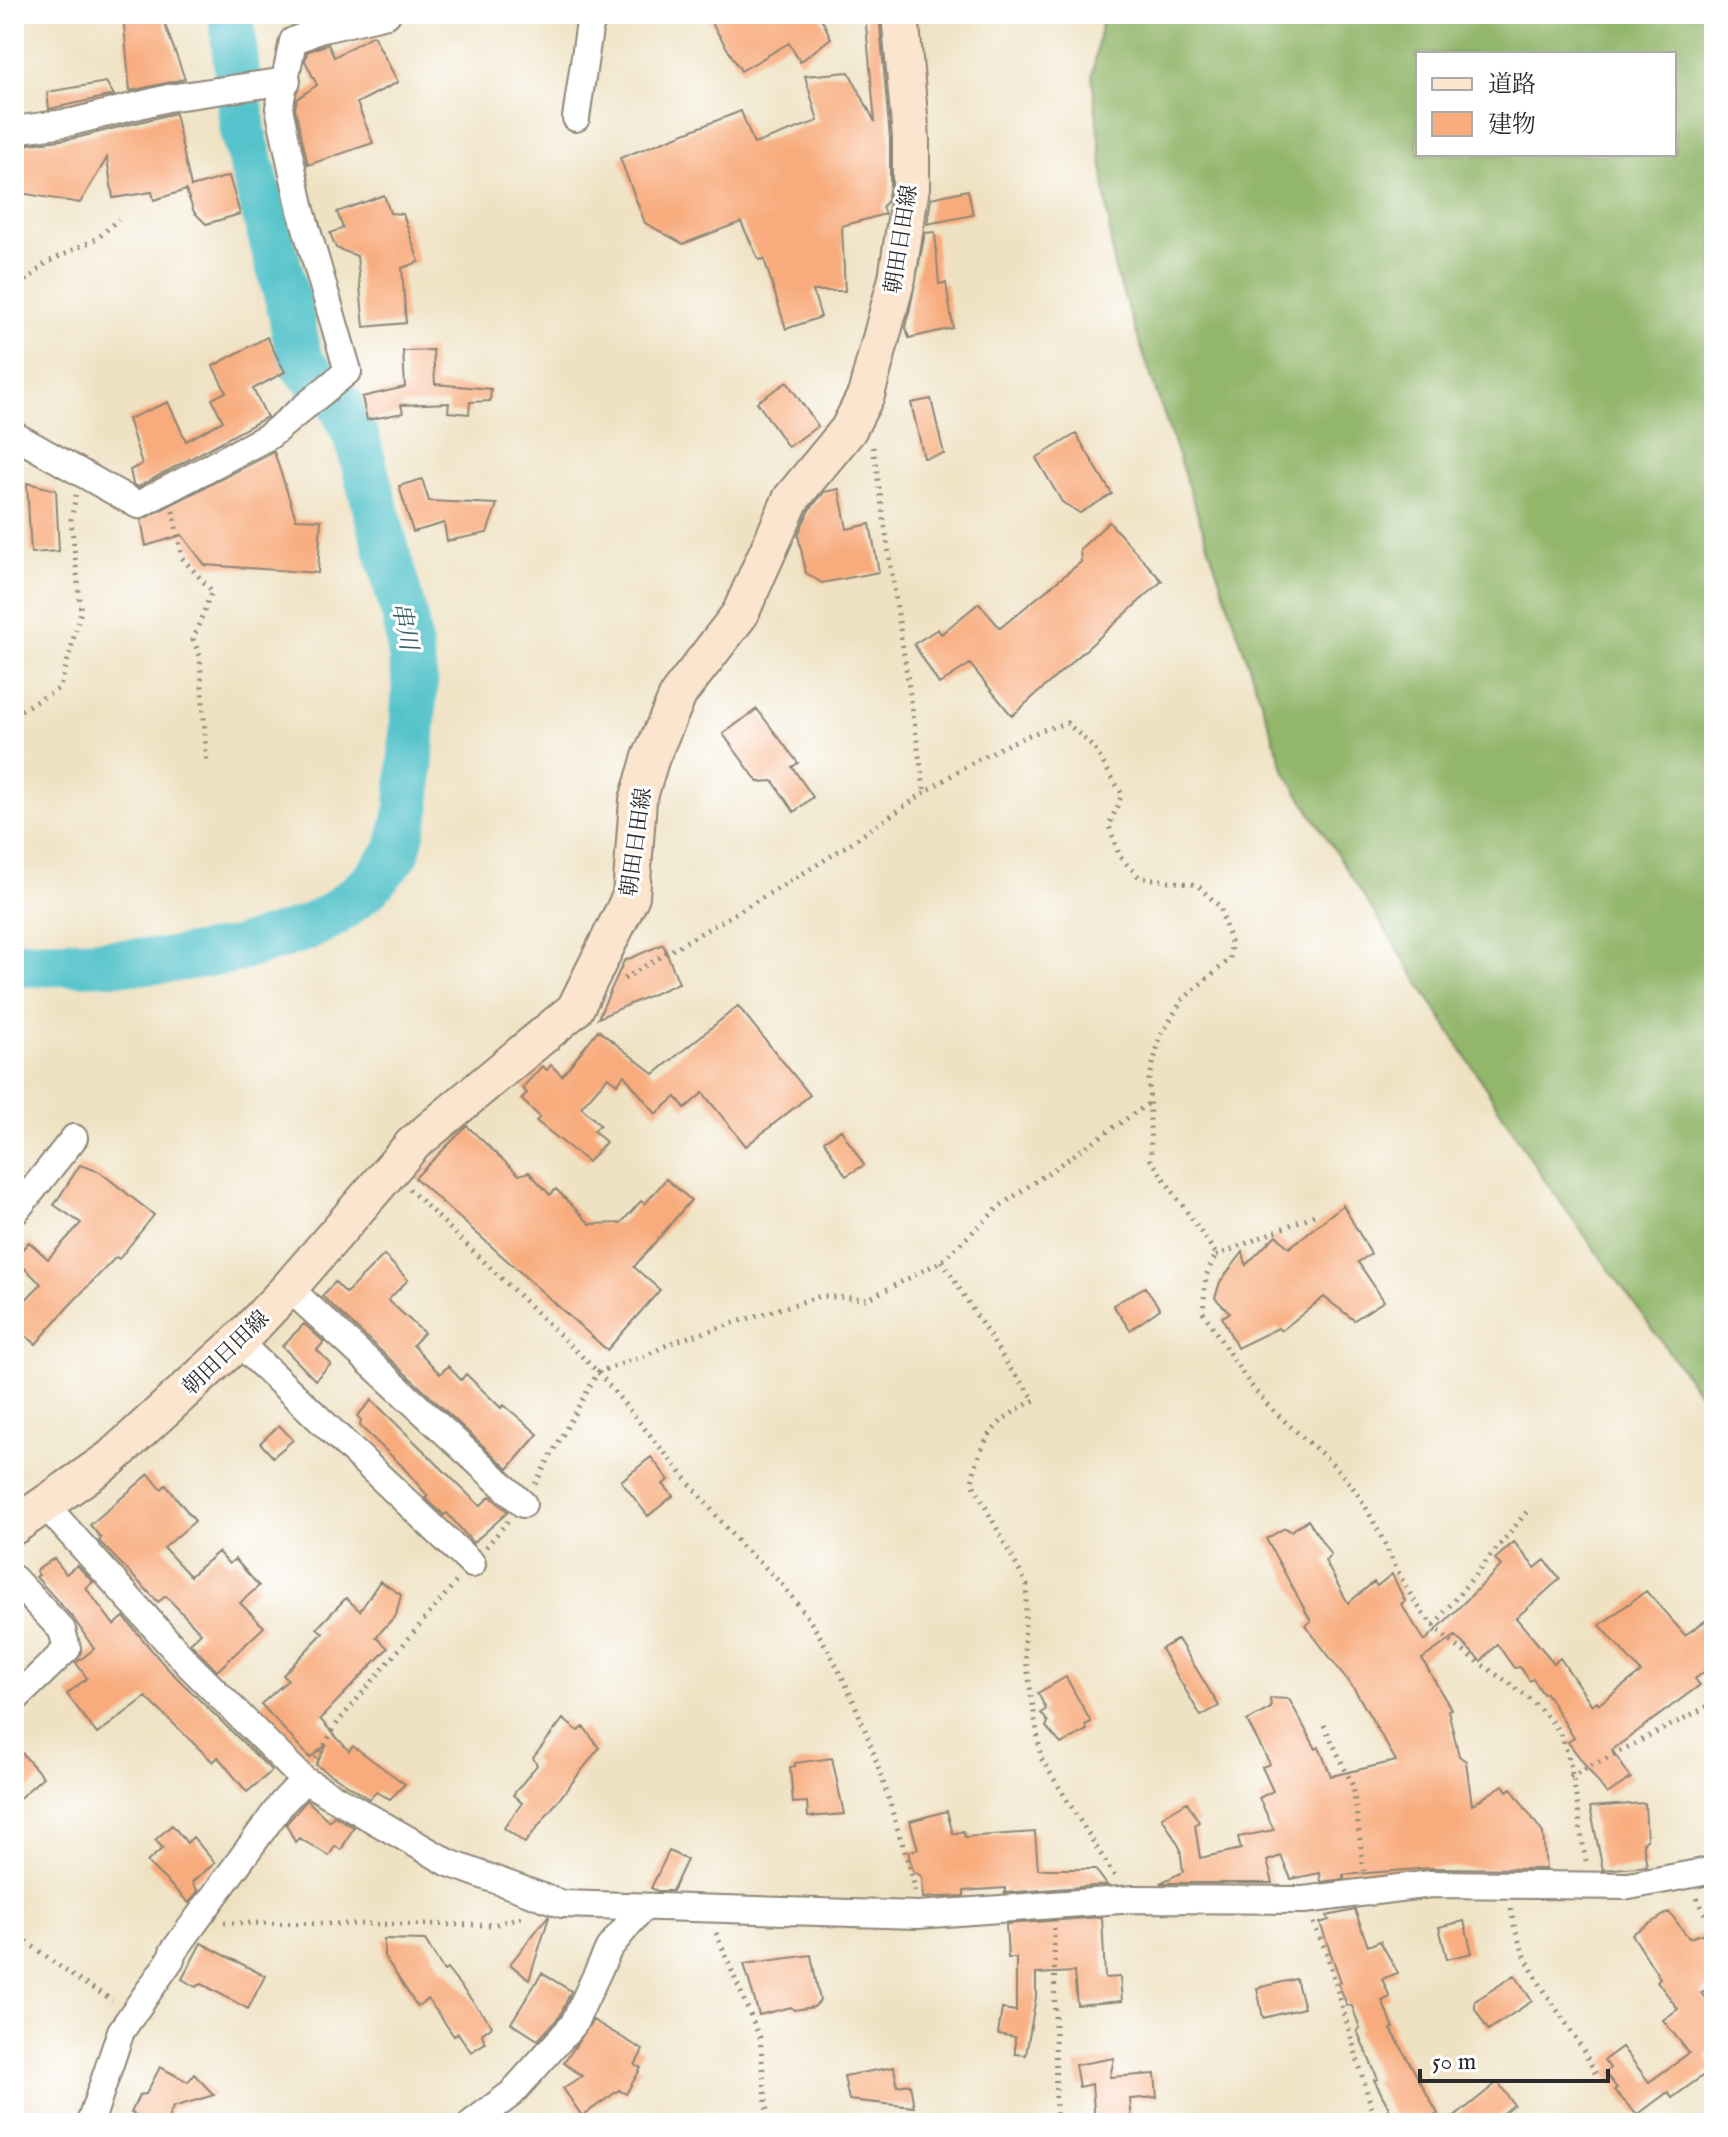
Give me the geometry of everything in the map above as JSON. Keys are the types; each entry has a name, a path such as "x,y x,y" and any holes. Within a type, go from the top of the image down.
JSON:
{"main road":[{"name":"朝田日田線","path":"14,1526 110,1459 238,1342 289,1288 413,1144 575,1009 631,896 638,800 651,757 679,693 740,614 791,499 848,430 866,395 897,278 911,187 911,138 900,14"}],"street":[{"path":"14,435 138,505 269,436 348,371 301,210 279,108 293,41 319,30 387,14"},
{"path":"576,118 589,29 595,14"},
{"path":"14,130 72,122 168,98 287,81"},
{"path":"14,1213 74,1138"},
{"path":"289,1288 523,1504"},
{"path":"238,1342 472,1564"},
{"path":"46,1506 188,1664 304,1780 449,1863 562,1904 918,1915 1134,1899 1304,1900 1431,1884 1629,1886 1714,1870"},
{"path":"14,1579 62,1630 67,1649 14,1700"},
{"path":"90,2123 121,2031 199,1915 283,1802 304,1780"},
{"path":"472,2123 511,2094 573,2025 609,1948 642,1908"}],"path":[{"path":"14,292 46,263 98,238 118,219"},
{"path":"872,441 925,795"},
{"path":"14,714 60,688 81,611 71,520 81,474"},
{"path":"170,489 182,558 212,591 193,639 200,656 207,765"},
{"path":"575,1009 1035,731 1067,723 1094,748 1122,794 1109,826 1120,857 1139,877 1197,885 1220,907 1231,945 1230,959 1182,1000 1160,1037 1149,1080 1152,1101 1151,1160 1204,1233 1215,1257"},
{"path":"598,1372 645,1356 673,1342 821,1296 868,1299 942,1261 1000,1206 1152,1101"},
{"path":"389,1170 598,1372 743,1548 772,1571 836,1660 877,1761 914,1883 918,1915"},
{"path":"1319,1213 1215,1257 1206,1276 1203,1312 1272,1409 1330,1458 1360,1497 1394,1565 1434,1625 1464,1652 1505,1678 1557,1727 1580,1814 1588,1873 1586,1886"},
{"path":"942,1261 1009,1367 1035,1400 1009,1413 988,1433 972,1482 1027,1585 1024,1647 1041,1758 1112,1874 1134,1899"},
{"path":"1434,1625 1530,1508"},
{"path":"1570,1777 1714,1703"},
{"path":"1324,1725 1353,1786 1366,1892"},
{"path":"1685,1875 1714,1932"},
{"path":"1508,1885 1514,1933 1540,1989 1582,2044 1596,2075"},
{"path":"199,1915 220,1923 493,1925 525,1915 542,1897"},
{"path":"1304,1900 1326,1951 1376,2123"},
{"path":"1051,1906 1056,2011 1056,2123"},
{"path":"707,1910 760,2038 768,2123"},
{"path":"14,1932 75,1978 134,2012"},
{"path":"14,1946 21,1937"}],"green space":[{"path":"1103,14 1714,14 1714,1414 1541,1175 1285,772 1114,267 1092,77"}],"building":[{"path":"123,14 161,14 185,79 130,91"},
{"path":"706,14 819,14 831,38 800,62 789,43 741,71"},
{"path":"865,14 879,14 890,139 890,185 887,202 882,207 885,214 842,226 845,291 813,291 821,317 786,329 764,259 759,260 741,222 683,244 645,223 620,158 741,111 754,144 818,121 805,76 849,72 875,122"},
{"path":"373,35 398,82 357,103 373,143 308,165 295,108 297,99 317,85 305,61 307,52 328,44 334,57"},
{"path":"106,82 114,95 49,109 47,92"},
{"path":"175,113 191,187 229,176 240,214 206,224 194,212 186,190 154,200 152,192 113,198 107,158 80,203 14,192 14,146 76,138"},
{"path":"968,190 973,215 927,224 931,198"},
{"path":"384,195 390,213 403,214 419,262 402,268 406,323 364,327 357,256 336,248 330,233 343,228 337,212"},
{"path":"935,232 939,284 946,283 953,328 909,338 906,328 925,233"},
{"path":"267,337 285,372 253,389 267,417 138,487 133,484 130,470 142,464 128,419 168,402 186,441 223,421 212,399 226,392 213,366"},
{"path":"433,350 435,384 491,389 490,401 470,402 469,414 448,412 449,403 401,405 403,413 367,420 362,397 405,387 403,351"},
{"path":"787,382 818,426 788,447 757,402"},
{"path":"931,399 944,454 924,458 911,403"},
{"path":"1076,434 1112,494 1080,513 1062,502 1036,458"},
{"path":"274,452 296,519 321,520 318,573 205,565 182,535 146,546 141,520"},
{"path":"422,479 429,501 497,504 487,533 447,541 444,523 413,532 399,486"},
{"path":"27,483 56,490 59,551 31,553"},
{"path":"839,489 847,529 870,524 879,572 822,583 806,573 798,535 809,510 824,492"},
{"path":"1109,522 1162,581 1012,716 970,664 939,684 914,644 938,629 941,634 979,603 1000,628 1081,562 1080,549"},
{"path":"757,709 798,763 792,767 813,797 794,812 773,781 758,782 723,734"},
{"path":"663,944 679,983 598,1018 624,961"},
{"path":"738,1006 810,1095 746,1146 703,1093 685,1108 676,1097 656,1114 624,1075 617,1084 608,1077 581,1107 600,1125 594,1131 606,1142 588,1162 536,1121 540,1117 521,1099 527,1093 522,1088 542,1066 547,1070 551,1065 562,1076 598,1030 654,1074"},
{"path":"467,1126 519,1175 529,1172 550,1195 556,1189 590,1224 621,1223 641,1201 645,1204 666,1179 691,1200 634,1267 660,1290 607,1350 415,1178"},
{"path":"841,1130 864,1165 846,1176 824,1141"},
{"path":"80,1165 100,1172 154,1215 119,1259 116,1257 36,1344 14,1326 14,1322 19,1315 16,1310 41,1284 14,1258 29,1242 48,1259 81,1223 54,1205"},
{"path":"1343,1205 1371,1254 1358,1262 1384,1301 1354,1320 1324,1297 1281,1331 1278,1328 1237,1348 1222,1317 1230,1313 1215,1298 1220,1282 1243,1252 1246,1265 1276,1235 1289,1248"},
{"path":"384,1255 408,1280 388,1300 424,1333 413,1345 440,1374 448,1366 461,1380 466,1374 501,1408 504,1405 538,1434 508,1469 322,1296 335,1282 346,1293"},
{"path":"1145,1287 1160,1309 1130,1330 1113,1305"},
{"path":"304,1324 324,1342 317,1350 331,1364 315,1380 282,1346"},
{"path":"372,1400 480,1506 490,1496 508,1512 473,1543 447,1513 444,1515 425,1498 428,1496 401,1465 360,1426 361,1420 357,1416"},
{"path":"279,1425 293,1440 273,1457 260,1443"},
{"path":"651,1457 669,1480 663,1484 673,1496 648,1516 621,1481"},
{"path":"149,1474 161,1489 166,1485 195,1521 164,1548 190,1576 218,1552 229,1564 235,1559 259,1586 240,1603 264,1627 217,1671 190,1643 201,1633 166,1596 158,1602 99,1541 101,1538 90,1525"},
{"path":"1308,1520 1331,1555 1325,1561 1348,1603 1374,1582 1377,1586 1392,1574 1405,1601 1401,1604 1425,1641 1501,1566 1495,1559 1514,1542 1535,1568 1545,1560 1560,1579 1516,1618 1554,1663 1560,1658 1592,1705 1597,1701 1599,1704 1641,1672 1600,1625 1646,1591 1685,1635 1714,1615 1714,1664 1695,1679 1700,1685 1612,1750 1631,1778 1607,1794 1568,1742 1574,1738 1546,1693 1543,1694 1533,1679 1530,1681 1520,1667 1514,1668 1497,1644 1481,1661 1455,1636 1422,1659 1451,1709 1448,1710 1459,1756 1466,1761 1472,1805 1503,1785 1507,1791 1511,1788 1543,1833 1546,1869 1431,1868 1343,1875 1344,1879 1321,1882 1320,1873 1291,1879 1281,1856 1267,1861 1273,1883 1160,1883 1183,1872 1180,1848 1162,1817 1187,1802 1199,1822 1195,1825 1200,1858 1241,1849 1238,1837 1274,1830 1259,1798 1273,1791 1262,1767 1270,1764 1247,1721 1271,1708 1270,1698 1289,1699 1316,1749 1319,1747 1331,1776 1396,1761 1355,1690 1305,1625 1311,1621 1266,1539 1285,1528 1291,1531"},
{"path":"54,1558 66,1574 77,1565 93,1582 86,1588 114,1625 124,1617 165,1666 272,1771 247,1792 218,1757 213,1762 146,1697 97,1734 67,1694 87,1678 76,1663 94,1649 74,1619 36,1577 39,1575 36,1571"},
{"path":"380,1581 401,1595 396,1615 376,1637 388,1648 320,1719 349,1751 353,1746 405,1784 390,1799 376,1792 370,1799 316,1765 327,1744 310,1758 261,1704 288,1680 283,1675 323,1633 317,1628 346,1598 360,1611"},
{"path":"1178,1639 1219,1706 1201,1716 1161,1649"},
{"path":"1066,1677 1091,1722 1085,1725 1087,1730 1061,1744 1046,1727 1048,1722 1041,1713 1046,1709 1038,1693"},
{"path":"563,1719 578,1731 584,1727 599,1748 525,1843 504,1828 522,1803 513,1795 537,1765 533,1758"},
{"path":"14,1744 43,1777 14,1803"},
{"path":"832,1758 844,1814 808,1817 807,1802 793,1803 790,1767 795,1763"},
{"path":"307,1800 329,1821 334,1816 354,1827 341,1850 335,1846 329,1856 299,1838 295,1842 286,1824"},
{"path":"1645,1803 1647,1840 1643,1843 1647,1866 1603,1870 1590,1807"},
{"path":"947,1811 953,1834 963,1831 965,1837 1035,1832 1038,1869 1095,1869 1107,1885 1005,1893 1005,1888 964,1891 964,1896 923,1898 922,1877 913,1871 908,1852 918,1849 910,1821"},
{"path":"172,1825 187,1843 193,1837 215,1863 192,1882 198,1891 189,1903 147,1862 163,1848 155,1840"},
{"path":"669,1851 687,1860 672,1891 657,1891 651,1888"},
{"path":"1355,1910 1368,1946 1380,1941 1398,1973 1382,1979 1390,1997 1382,2001 1394,2028 1391,2029 1438,2114 1421,2123 1397,2123 1374,2080 1378,2079 1357,2031 1360,2028 1352,2006 1347,2005 1338,1983 1341,1982 1320,1923 1329,1920 1327,1916"},
{"path":"1669,1912 1689,1938 1714,1930 1714,1983 1701,1993 1714,2009 1714,2048 1706,2055 1712,2069 1672,2098 1668,2092 1637,2115 1614,2090 1617,2088 1605,2073 1610,2068 1604,2060 1622,2047 1649,2082 1689,2053 1663,2020 1678,2009 1657,1981 1660,1978 1632,1934"},
{"path":"549,1917 529,1980 510,1964"},
{"path":"1102,1917 1105,1978 1120,1977 1122,2001 1077,2005 1074,1972 1036,1974 1036,1997 1026,2055 1015,2054 1015,2037 998,2034 1002,2009 1016,2011 1016,1958 1008,1958 1006,1924"},
{"path":"1464,1921 1472,1953 1447,1959 1439,1927"},
{"path":"384,1939 425,1940 444,1971 447,1969 492,2026 482,2034 485,2043 471,2052 458,2033 454,2036 428,1999 417,2006 384,1956"},
{"path":"201,1943 265,1976 248,2009 202,1984 196,1987 182,1979"},
{"path":"811,1955 820,2001 814,2007 794,2010 791,2007 759,2015 744,1964"},
{"path":"542,1973 571,1991 560,2016 538,2040 511,2023"},
{"path":"1515,1975 1532,2001 1488,2030 1475,2009 1475,2001"},
{"path":"1296,1979 1304,2008 1263,2018 1257,1988"},
{"path":"593,2020 643,2050 635,2065 641,2068 626,2094 619,2090 582,2116 563,2088 582,2076 564,2063"},
{"path":"1114,2058 1110,2077 1155,2074 1157,2097 1130,2099 1132,2123 1095,2123 1092,2084 1079,2087 1075,2065"},
{"path":"160,2067 188,2082 194,2074 214,2095 173,2107 166,2123 153,2123 131,2113 139,2095 146,2094"},
{"path":"894,2067 897,2086 910,2084 914,2107 849,2100 844,2076"},
{"path":"1498,2082 1514,2105 1488,2123 1447,2123"}],"waterway":[{"name":"串川","path":"14,964 164,961 236,950 307,928 334,914 368,887 397,853 408,808 415,683 405,618 357,439 342,406 300,362 290,309 243,133 231,14"}]}
